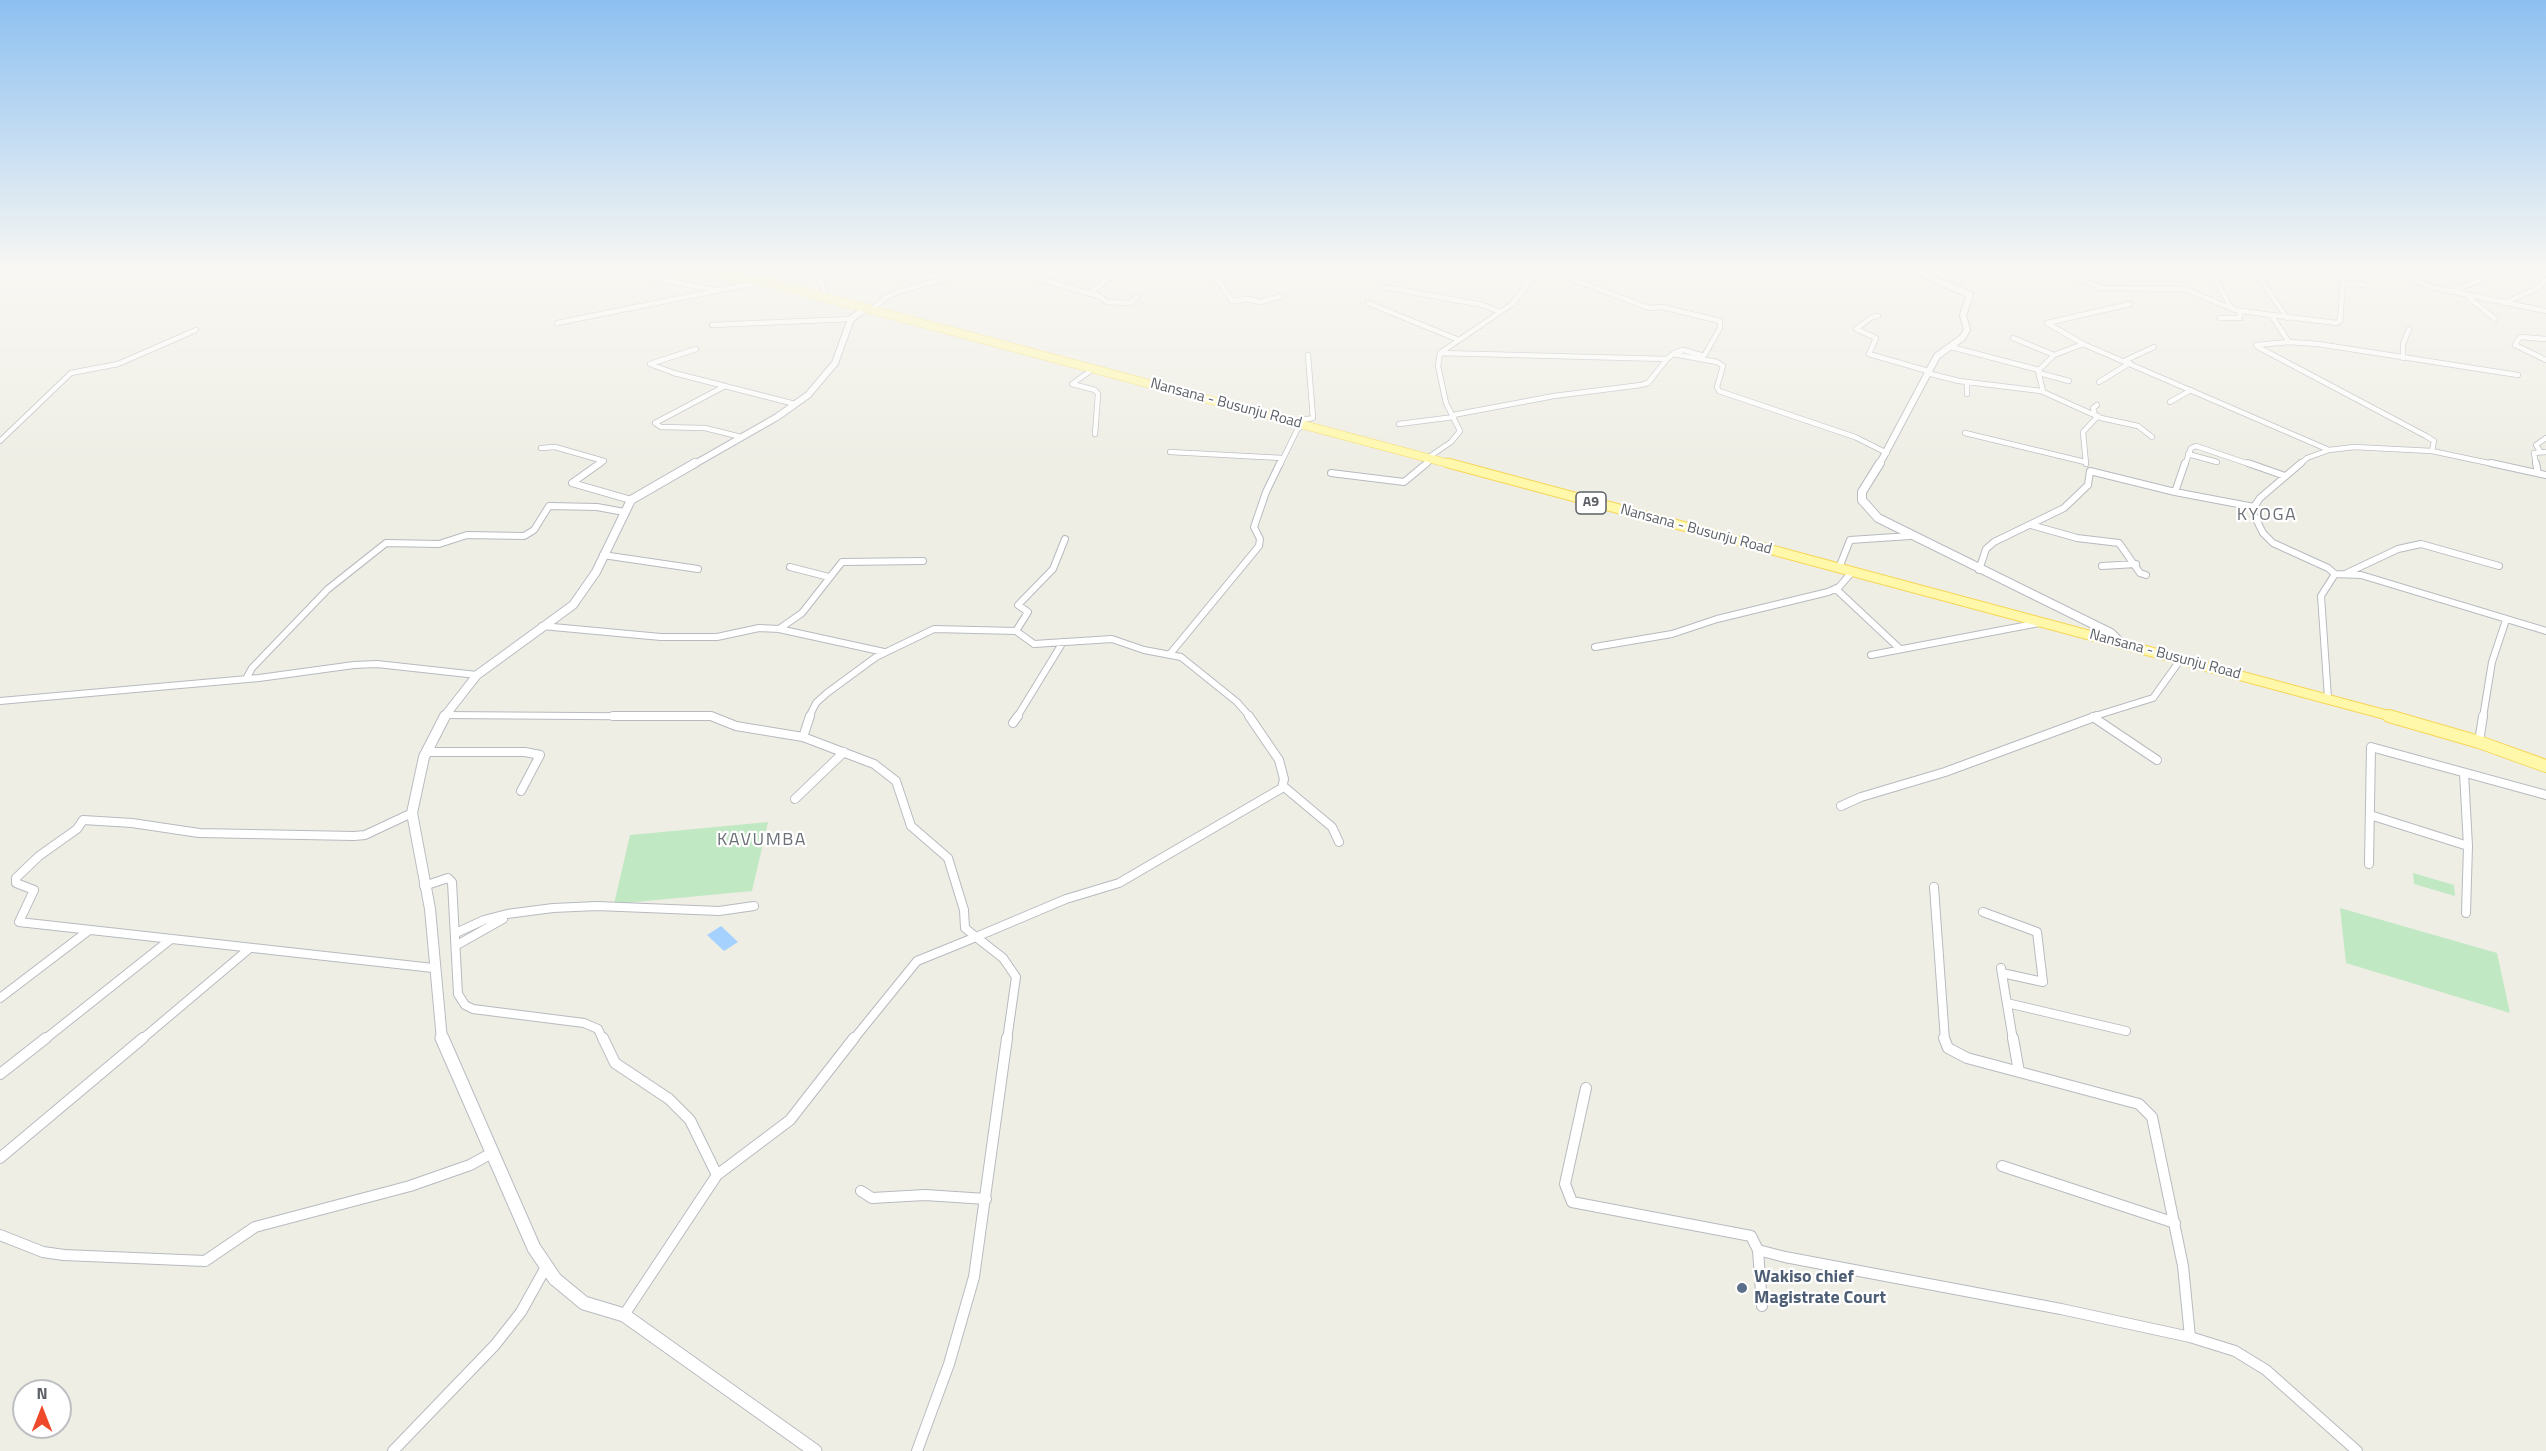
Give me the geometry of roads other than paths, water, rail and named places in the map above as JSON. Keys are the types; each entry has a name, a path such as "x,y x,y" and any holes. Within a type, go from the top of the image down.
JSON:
{"main road":[{"name":"Nansana - Busunju Road","path":"964,335 2328,698 2480,742 2546,766"}],"street":[{"path":"0,441 71,373 118,364 185,335"},
{"path":"815,1451 624,1315 584,1303 555,1279 546,1267 534,1248 452,1055 440,1035 430,909 412,813 426,752 445,715 477,675 573,605 596,572 631,500 795,404 830,372 845,335"},
{"path":"1446,335 1459,340"},
{"path":"1331,473 1404,482 1428,459 1459,435 1460,426 1446,403 1438,366 1440,353 1467,335"},
{"path":"1399,424 1454,416 1554,396 1641,385 1648,383 1672,355 1683,350 1704,356 1716,335"},
{"path":"1869,335 1876,338 1869,354 1967,382 2043,391 2097,416 2138,426 2152,437"},
{"path":"1965,335 1937,356 1887,453 1862,492 1862,500 1878,518 1910,536 2111,633 2123,645"},
{"path":"2067,335 2083,344 2329,450"},
{"path":"2284,335 2289,342"},
{"path":"2403,358 2403,344 2407,335"},
{"path":"2546,339 2520,337 2515,345 2546,360"},
{"path":"2013,338 2054,355"},
{"path":"2432,451 2434,444 2432,439 2256,345 2289,342 2318,344 2518,375"},
{"path":"2038,371 2054,355 2083,344"},
{"path":"1951,347 2069,381"},
{"path":"2098,382 2154,347"},
{"path":"696,349 650,364 675,374 795,404"},
{"path":"1440,353 1667,359"},
{"path":"1291,422 1313,418 1308,355"},
{"path":"1672,355 1721,363 1723,366 1717,387 1719,391 1861,440 1887,453"},
{"path":"1092,369 1072,384 1095,390 1098,394 1095,434"},
{"path":"2038,371 2043,391"},
{"path":"1967,382 1967,394"},
{"path":"725,386 655,423 661,427 705,428 741,437"},
{"path":"2170,402 2191,390"},
{"path":"2097,405 2093,410 2097,416"},
{"path":"1979,570 1986,549 1994,542 2031,525 2074,500 2088,485 2090,471 2085,462 2083,432 2097,416"},
{"path":"1170,654 1258,546 1260,539 1254,527 1272,476 1297,430 1303,425"},
{"path":"1965,433 2085,462"},
{"path":"2543,452 2536,445 2546,438"},
{"path":"2175,492 2188,454 2196,446 2285,476"},
{"path":"541,448 555,447 604,461 572,483 631,500"},
{"path":"2254,507 2307,458 2329,450 2378,447 2432,451 2546,475"},
{"path":"1170,452 1282,458"},
{"path":"2538,473 2534,453 2543,452"},
{"path":"2188,454 2217,462"},
{"path":"2090,471 2175,492 2254,507"},
{"path":"246,679 252,668 328,589 386,543 439,544 467,536 524,536 534,530 549,506 597,507 624,512"},
{"path":"2254,507 2257,523 2273,543 2286,551 2328,568 2335,574 2347,573 2398,549 2421,544 2499,566"},
{"path":"2031,525 2077,538 2119,543 2136,564 2140,573 2146,575"},
{"path":"1839,568 1850,540 1910,536"},
{"path":"1016,631 1028,612 1018,605 1053,569 1065,539"},
{"path":"603,555 698,569"},
{"path":"779,629 802,613 840,563 846,561 922,561"},
{"path":"2103,566 2136,564"},
{"path":"790,567 829,577"},
{"path":"1595,647 1672,634 1717,619 1836,589 1852,572"},
{"path":"2347,573 2546,632"},
{"path":"2328,698 2321,597 2335,574"},
{"path":"1836,589 1900,649"},
{"path":"2480,742 2492,662 2506,620"},
{"path":"1871,655 2043,622"},
{"path":"542,626 661,637 717,637 759,628 779,629 884,652"},
{"path":"803,737 816,704 884,652 934,629 1016,631 1034,644 1112,639 1144,650 1170,654 1193,664 1237,702 1260,729 1279,760 1283,786 1332,827 1339,842"},
{"path":"1013,723 1064,642"},
{"path":"1841,806 1861,797 1945,772 2093,717 2153,698 2181,659"},
{"path":"0,701 246,679 377,664 477,675"},
{"path":"445,715 711,716 736,726 803,737 874,764 896,780 911,826 948,858 964,910 966,928 1003,958 1016,978 974,1277 963,1319 917,1451"},
{"path":"2093,717 2157,760"},
{"path":"2368,864 2371,747 2546,795"},
{"path":"426,752 525,752 540,755 521,790"},
{"path":"795,799 844,752"},
{"path":"2464,773 2468,846 2466,913"},
{"path":"624,1315 717,1175 790,1120 917,961 1066,899 1119,883 1273,795 1283,786"},
{"path":"412,813 366,835 354,837 199,833 132,823 83,820 77,829 39,856 15,881 34,890 19,921 88,931 433,968"},
{"path":"2370,815 2468,846"},
{"path":"424,886 451,879 457,945 458,994 465,1005 473,1009 584,1023 598,1029 615,1063 669,1099 690,1119 717,1175"},
{"path":"1934,887 1944,1038 1948,1048 1967,1058 2139,1104 2156,1124 2183,1266 2190,1337"},
{"path":"456,933 484,921 519,912 597,906 719,911 754,906"},
{"path":"457,945 492,924 519,912"},
{"path":"1983,912 2037,932 2043,982 2001,970 2019,1072"},
{"path":"0,998 88,931"},
{"path":"0,1074 171,939"},
{"path":"0,1158 250,948"},
{"path":"2007,1003 2126,1031"},
{"path":"1586,1088 1565,1184 1572,1202 1751,1236 1758,1250 1762,1306"},
{"path":"0,1235 43,1252 64,1256 205,1261 255,1227 410,1186 470,1165 492,1153"},
{"path":"2002,1166 2175,1223"},
{"path":"861,1191 872,1198 925,1195 986,1199"},
{"path":"1758,1250 1857,1273 2061,1309 2190,1337 2235,1351 2266,1370 2357,1451"},
{"path":"393,1451 495,1345 521,1312 546,1267"}],"water":[{"path":"721,926 738,942 724,951 707,935"}],"place":[{"name":"Wakiso chief Magistrate Court","path":"1742,1288"}],"district":[{"name":"KYOGA","path":"2267,516"},
{"name":"KAVUMBA","path":"762,841"}]}
